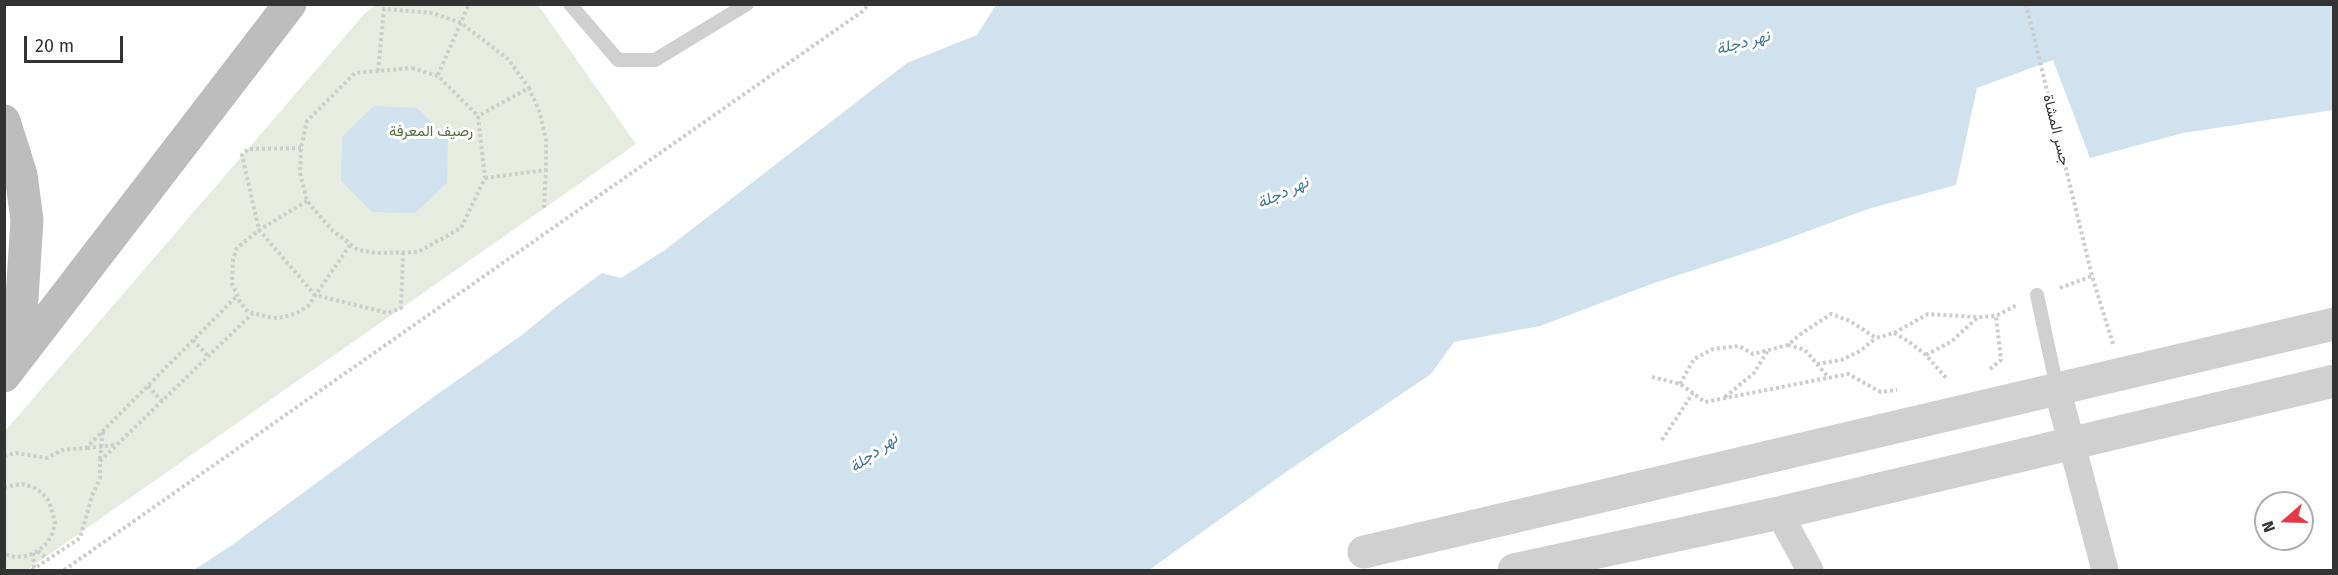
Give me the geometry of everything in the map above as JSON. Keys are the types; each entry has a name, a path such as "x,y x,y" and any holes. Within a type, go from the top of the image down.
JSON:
{"main road":[{"path":"4,376 290,4"},
{"path":"4,121 21,175 27,220 21,314 4,368"}],"street":[{"path":"1366,561 2057,388 2334,324"},
{"path":"1514,570 1779,513 2334,381"},
{"path":"2057,388 2105,570"},
{"path":"1779,513 1810,570"}],"lane":[{"path":"570,4 618,60 655,60 747,4"},
{"path":"2037,295 2057,388"}],"path":[{"path":"438,76 469,4"},
{"path":"64,570 863,12 869,4"},
{"name":"جسر المشاة","path":"2026,4 2101,307"},
{"path":"378,71 384,9 433,13 461,23 508,59 529,88 540,113 546,140 544,208"},
{"path":"412,68 438,76 478,117 485,178 461,228 418,252 358,250 350,245 332,230 307,201 300,173 301,148 307,121 355,73 378,71 412,68"},
{"path":"478,117 529,88"},
{"path":"301,148 248,149 242,155 259,230 315,295 388,312 401,308 403,253"},
{"path":"485,178 546,170"},
{"path":"307,201 259,230 237,248 232,260 231,283 248,312 273,318 284,317 308,306 350,245"},
{"path":"1817,364 1841,360 1860,351 1876,338 1894,333 1928,314 1996,316 2037,295 2092,276"},
{"path":"86,448 237,296"},
{"path":"100,461 254,313"},
{"path":"1680,384 1694,359 1713,349 1739,346 1753,354 1788,345 1831,314 1850,321 1876,338"},
{"path":"1987,372 2001,360 1996,316"},
{"path":"1926,355 1952,341 1977,317"},
{"path":"1894,333 1908,340 1926,355 1951,383 1941,384"},
{"path":"193,340 208,356"},
{"path":"1788,345 1805,350 1829,378"},
{"path":"1725,397 1754,373 1768,350"},
{"path":"1652,377 1680,384 1705,402 1848,374 1881,392 1900,390"},
{"path":"148,386 162,402"},
{"path":"1662,440 1693,393"},
{"path":"33,570 80,538 92,496 100,478 104,430"},
{"path":"4,456 16,453 47,458 62,450 116,445"},
{"path":"4,487 22,484 33,487 49,501 55,522 47,543 35,552 15,557 4,554"},
{"path":"35,552 48,560"},
{"path":"33,570 35,552"}],"green space":[{"name":"رصيف المعرفة","path":"377,4 538,5 636,144 27,570 5,570 5,431 366,12"}],"water":[{"name":"نهر دجلة","path":"996,5 2333,5 2333,110 2183,133 2090,158 2053,60 1977,88 1956,185 1868,209 1773,244 1654,283 1540,326 1454,342 1431,374 1286,472 1149,570 194,570 232,545 522,335 602,273 621,278 665,250 907,63 977,35"},
{"path":"374,106 417,108 448,139 447,183 415,213 372,212 341,181 342,137"}]}
